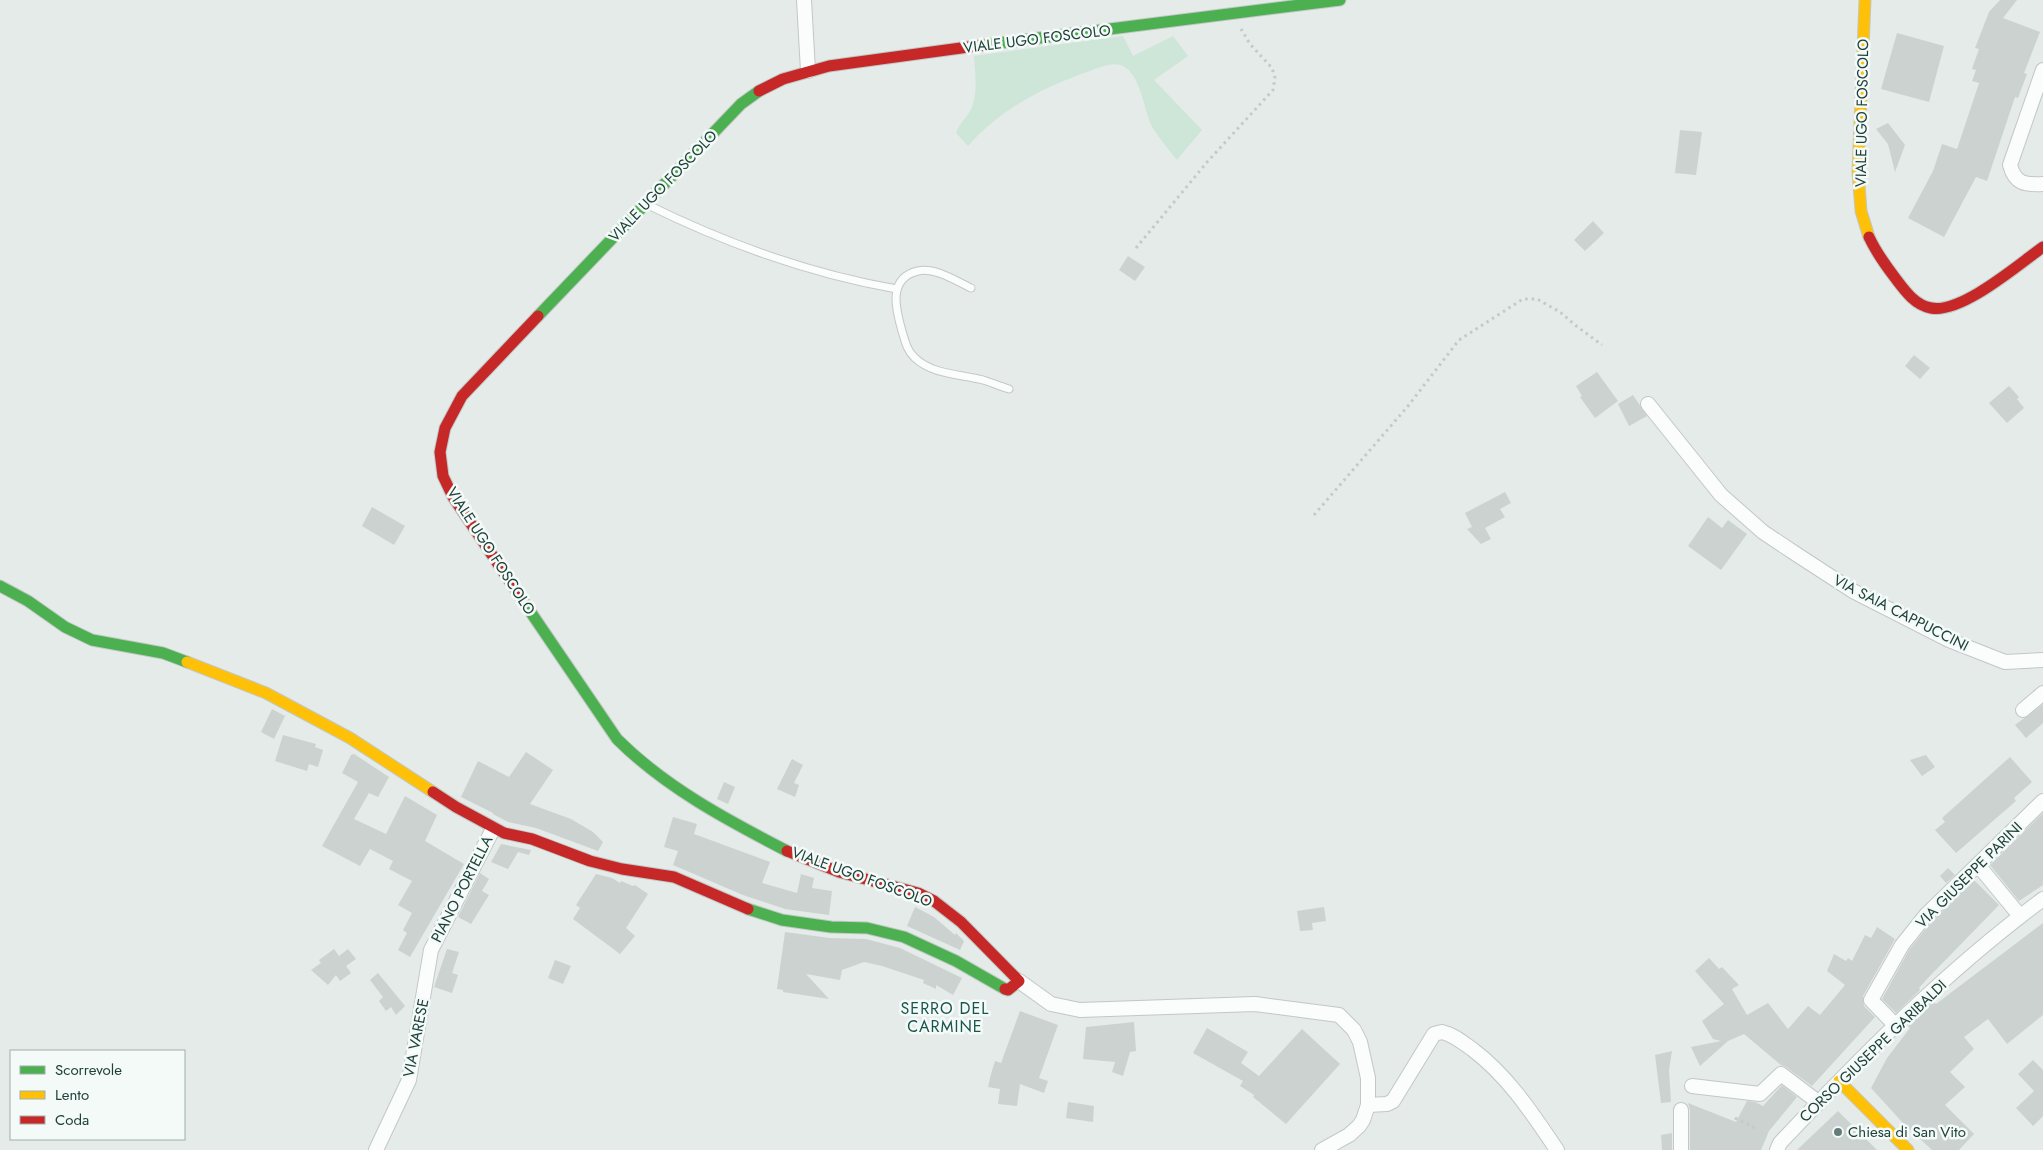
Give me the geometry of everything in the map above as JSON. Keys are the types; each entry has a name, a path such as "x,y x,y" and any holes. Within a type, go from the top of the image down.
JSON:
{"street":[{"path":"804,0 808,71"},
{"name":"VIALE UGO FOSCOLO","path":"1340,0 861,61 808,71 775,81 753,94 461,398 445,427 442,443 442,466 448,487 457,504 611,730 634,756 664,780 726,818 787,851 839,872 918,893 934,901 961,922 1019,981 1051,1004 1080,1010 1255,1004 1339,1015 1354,1030 1360,1042 1367,1072 1368,1105"},
{"name":"VIALE UGO FOSCOLO","path":"1865,0 1858,157 1860,205 1872,244 1884,264 1906,293 1917,303 1930,308 1942,309 1967,300 2043,247"},
{"path":"2043,70 2010,165 2012,175 2021,182 2043,184"},
{"name":"VIA SAIA CAPPUCCINI","path":"1648,404 1721,495 1763,532 1796,554 1854,591 1949,640 2005,662 2043,660"},
{"path":"0,586 65,627 92,640 163,653 201,665 266,693 379,755 456,807 504,833 532,839 590,861 622,870 674,877 739,906 782,920 831,927 868,928 904,937 956,961 1008,990 1019,981"},
{"path":"2023,710 2043,693"},
{"name":"VIA GIUSEPPE PARINI","path":"1895,1025 1871,1000 1902,945 1926,915 2043,801"},
{"name":"PIANO PORTELLA","path":"431,950 493,828"},
{"path":"1978,865 2020,916"},
{"name":"CORSO GIUSEPPE GARIBALDI","path":"1777,1150 1780,1144 1818,1102 1895,1025 1955,970 2043,899"},
{"name":"VIA VARESE","path":"376,1150 409,1080 431,950"},
{"path":"1322,1150 1349,1135 1363,1120 1368,1105 1386,1104 1393,1101 1434,1034 1442,1032 1459,1039 1486,1060 1503,1077 1519,1095 1557,1150"},
{"path":"1692,1086 1760,1094 1781,1074 1818,1102"},
{"path":"1839,1081 1908,1150"},
{"path":"1681,1110 1681,1150"}],"lane":[{"path":"646,204 712,234 765,254 897,289"},
{"path":"972,288 931,271 919,271 910,274 897,289 895,308 907,348 916,359 938,371 983,380 1009,389"}],"path":[{"path":"1136,248 1208,161 1273,90 1275,78 1272,68 1250,44 1239,25 1237,13"},
{"path":"1314,515 1413,399 1459,340 1523,299 1537,299 1560,312 1602,345"},
{"path":"1735,1118 1757,1129"}],"green space":[{"path":"1123,36 1133,56 1173,36 1188,56 1154,80 1202,130 1177,160 1154,130 1136,80 1126,68 1113,64 1073,77 1039,92 994,121 968,146 956,133 974,101 976,82 974,56"}],"building":[{"path":"2000,0 2017,0 2003,18 2040,32 2024,73 2027,74 2018,98 2015,97 1987,181 1976,177 1944,237 1908,218 1933,171 1942,144 1957,149 1979,83 1972,81 1976,70 1972,69 1979,49 1975,48 1989,12"},
{"path":"1897,33 1944,46 1929,102 1881,89"},
{"path":"1888,123 1905,145 1895,172 1888,144 1876,129"},
{"path":"1680,130 1702,132 1696,175 1675,173"},
{"path":"1593,221 1604,233 1585,251 1574,240"},
{"path":"1128,256 1145,267 1135,281 1119,270"},
{"path":"1914,355 1930,368 1920,379 1905,366"},
{"path":"1597,372 1618,401 1595,418 1580,397 1582,396 1576,386"},
{"path":"2009,386 2019,397 2017,399 2024,408 2007,423 1989,403"},
{"path":"1633,395 1647,416 1629,426 1618,404"},
{"path":"1505,492 1511,503 1500,509 1505,517 1485,528 1491,539 1481,544 1467,529 1472,527 1465,513"},
{"path":"372,507 405,526 394,545 362,526"},
{"path":"1708,517 1722,528 1728,520 1747,534 1721,570 1688,546"},
{"path":"2043,704 2043,723 2026,738 2015,725"},
{"path":"272,709 285,716 274,739 261,732"},
{"path":"283,735 316,744 315,747 323,750 318,767 309,764 307,771 275,761"},
{"path":"526,752 553,770 530,804 571,819 593,832 603,842 598,851 536,828 508,822 461,797 478,761 509,777"},
{"path":"354,754 389,777 378,797 369,793 354,819 386,834 405,796 437,815 425,841 464,864 410,957 398,950 407,933 403,930 412,913 398,905 412,881 389,869 393,861 370,849 360,866 322,846 358,782 342,773 351,755"},
{"path":"1926,755 1935,767 1922,776 1910,760"},
{"path":"2010,757 2032,782 2014,798 2016,801 1956,853 1935,830 1945,822 1942,818"},
{"path":"792,759 803,765 794,783 799,785 795,797 777,789"},
{"path":"724,782 735,787 728,804 717,799"},
{"path":"2043,813 2043,885 2019,901 1990,865"},
{"path":"673,817 697,824 694,834 770,862 762,883 797,893 801,874 814,878 812,888 832,891 829,915 785,909 743,895 673,865 678,851 664,847"},
{"path":"501,844 531,850 529,855 518,852 508,869 491,862"},
{"path":"1948,868 1955,875 1946,883 1940,876"},
{"path":"480,873 489,879 482,891 489,895 471,924 458,917"},
{"path":"596,874 612,878 620,883 621,881 633,886 635,885 648,894 626,928 635,936 620,954 573,919 580,908 576,905"},
{"path":"1974,880 1999,905 1896,1013 1882,999 1909,950 1932,921"},
{"path":"915,907 934,917 955,935 956,933 964,941 960,950 907,926"},
{"path":"1324,907 1326,921 1312,923 1313,930 1300,931 1297,911"},
{"path":"2043,923 2043,1015 2007,1044 1988,1019 1964,1037 1974,1049 1950,1072 1965,1087 1945,1105 1974,1134 1959,1150 1932,1150 1902,1122 1871,1088 1887,1058 1910,1028 1908,1026 1912,1022 1933,1002 1936,1004"},
{"path":"1877,927 1895,939 1863,996 1864,1006 1875,1017 1812,1086 1781,1065 1744,1034 1728,1041 1700,1066 1691,1047 1721,1041 1713,1039 1702,1021 1724,1004 1695,971 1709,958 1719,969 1722,967 1739,985 1732,989 1747,1015 1768,1003 1788,1029 1808,1006 1820,1015 1845,985 1827,971 1834,954 1846,961 1848,958 1852,961 1865,935 1871,938"},
{"path":"785,932 830,938 866,939 900,948 962,978 953,995 936,985 936,989 923,983 924,980 864,962 842,970 840,980 806,974 829,999 783,992 783,990 777,989"},
{"path":"334,949 339,956 348,949 356,959 346,966 351,973 340,981 336,975 328,985 311,970 321,963 319,960"},
{"path":"447,949 459,952 452,973 458,975 452,993 434,987"},
{"path":"555,960 571,966 563,984 548,978"},
{"path":"378,973 405,1006 396,1015 391,1007 386,1011 379,1001 383,997 370,980"},
{"path":"1020,1011 1058,1025 1039,1078 1048,1081 1044,1093 1020,1084 1017,1106 998,1104 1000,1089 988,1087 991,1074 995,1061 1001,1063"},
{"path":"1134,1022 1136,1051 1130,1052 1123,1076 1112,1072 1115,1062 1083,1059 1086,1027"},
{"path":"1207,1028 1248,1052 1241,1063 1259,1076 1302,1029 1340,1064 1286,1124 1253,1097 1254,1095 1240,1086 1243,1081 1193,1053"},
{"path":"1672,1051 1669,1070 1671,1102 1661,1103 1655,1055"},
{"path":"2033,1060 2043,1070 2043,1116 2033,1126 2016,1108 2034,1091 2018,1074"},
{"path":"1782,1085 1797,1097 1769,1131 1761,1150 1690,1150 1690,1110 1688,1103 1736,1122 1747,1101 1763,1106"},
{"path":"1068,1102 1094,1106 1093,1122 1066,1118"},
{"name":"Chiesa di San Vito","path":"1838,1111 1877,1150 1797,1150"},
{"path":"1672,1133 1672,1150 1662,1150 1661,1135"}],"traffic: fast":[{"path":"983,45 1340,0"},
{"path":"538,316 741,104 759,91"},
{"path":"0,586 28,601 65,627 92,640 163,653 187,662"},
{"path":"517,592 617,739 655,772 676,787 720,815 787,851"},
{"path":"748,909 782,920 831,927 867,928 904,937 956,961 1005,989"}],"traffic: slow":[{"path":"1865,0 1858,172 1861,211 1869,237"},
{"path":"187,662 266,693 350,738 433,792"},
{"path":"1839,1081 1908,1150"}],"traffic: jam":[{"path":"759,91 783,79 829,66 983,45"},
{"path":"1869,237 1885,264 1907,293 1915,301 1931,308 1943,308 1958,304 1973,296 2043,247"},
{"path":"517,592 453,497 443,476 440,452 445,428 462,396 538,316"},
{"path":"433,792 504,833 532,839 590,861 622,869 674,877 748,909"},
{"path":"787,851 839,872 918,893 934,901 961,922 1019,981 1008,990 1005,989"}],"place":[{"name":"Chiesa di San Vito","path":"1838,1132"}],"district":[{"name":"SERRO DEL CARMINE","path":"945,1017"}]}
